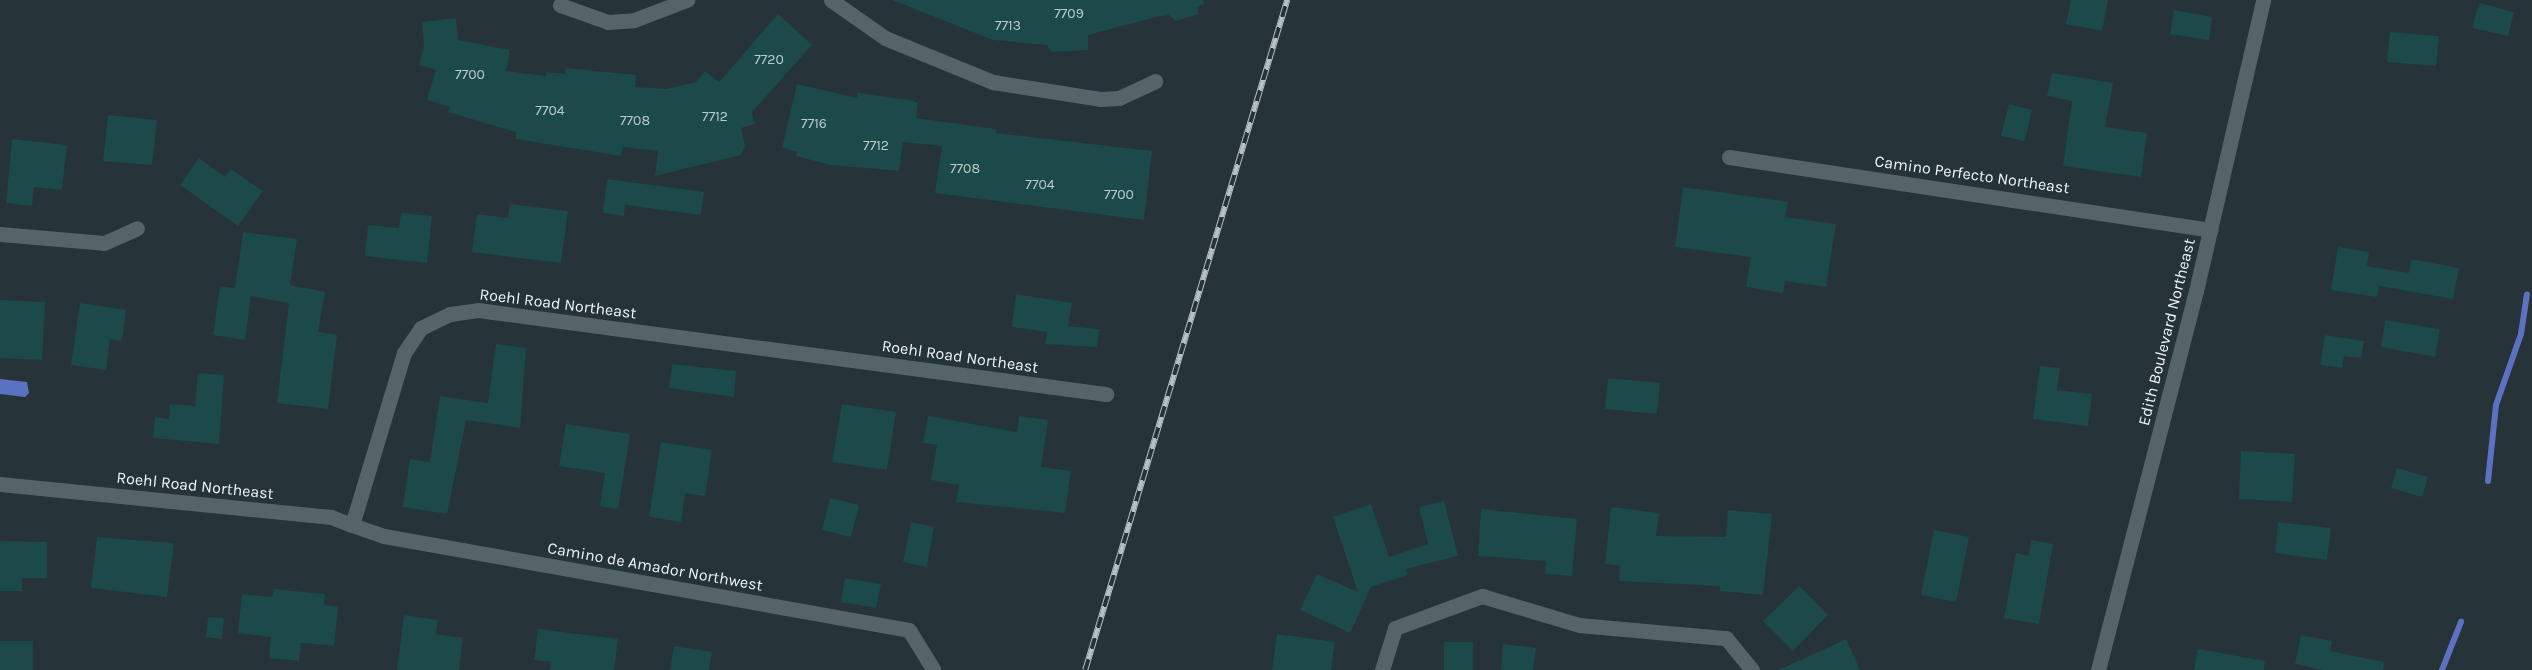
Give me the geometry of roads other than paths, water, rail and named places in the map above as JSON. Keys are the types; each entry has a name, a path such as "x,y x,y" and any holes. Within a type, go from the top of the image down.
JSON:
{"street":[{"path":"560,5 608,22 634,20 687,0"},
{"path":"831,0 885,38 993,82 1100,99 1119,98 1156,81"},
{"name":"Edith Boulevard Northeast","path":"2098,670 2210,230 2263,0"},
{"name":"Camino Perfecto Northeast","path":"1729,157 2210,230"},
{"path":"0,234 104,243 136,228"},
{"name":"Roehl Road Northeast","path":"0,484 331,517 352,525 404,353 421,328 450,314 478,310 1106,394"},
{"name":"Camino de Amador Northwest","path":"352,525 384,536 908,630 933,669"},
{"path":"1382,670 1395,628 1482,596 1579,625 1726,638 1752,670"}],"water":[{"path":"0,379 27,382 29,393 25,397 0,394"}],"waterway":[{"path":"2488,481 2496,405 2521,334 2527,294"},
{"path":"2442,670 2461,622"}],"railway":[{"path":"1085,670 1287,0"}]}
